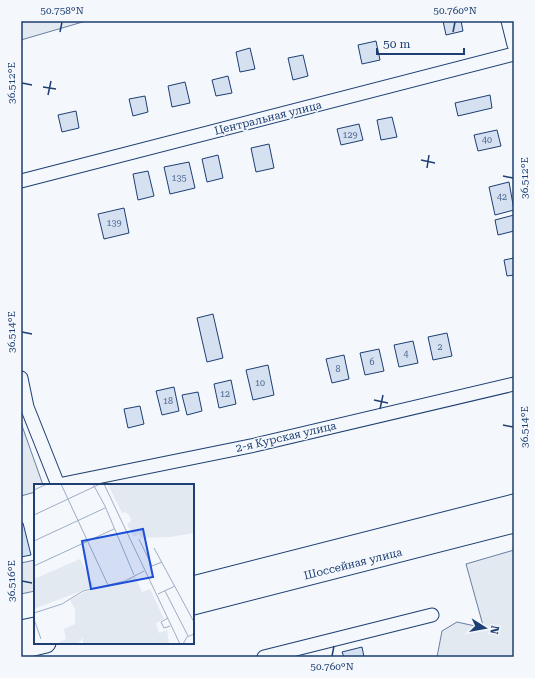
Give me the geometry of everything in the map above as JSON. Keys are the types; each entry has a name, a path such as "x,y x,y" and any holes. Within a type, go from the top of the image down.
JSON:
{"highway":[{"name":"Шоссейная улица","path":"194,586 514,504"},
{"name":"Шоссейная улица","path":"194,605 514,523"},
{"path":"21,630 34,627"},
{"path":"21,649 42,644"}],"street":[{"path":"508,21 514,45"},
{"name":"Центральная улица","path":"21,181 514,54"},
{"path":"21,378 27,407 58,484"},
{"name":"2-я Курская улица","path":"63,484 255,445 514,384"},
{"path":"264,657 432,615"}],"shaded area":[{"path":"21,21 86,21 21,40"},
{"path":"21,423 43,484 34,484 34,492 21,496"},
{"path":"514,550 514,657 437,657 442,631 457,622 484,629 466,564"},
{"path":"34,560 34,591 21,594 21,563"}],"building":[{"path":"443,21 461,21 463,31 446,35"},
{"path":"376,41 380,60 362,64 358,45"},
{"path":"250,48 255,69 240,72 236,52"},
{"path":"303,55 308,76 293,80 288,58"},
{"path":"228,76 232,93 216,96 212,80"},
{"path":"185,82 190,103 172,107 168,86"},
{"path":"490,95 492,108 458,116 455,103"},
{"path":"145,96 148,112 133,116 129,99"},
{"path":"76,111 79,128 62,132 58,115"},
{"path":"392,117 397,137 381,140 377,120"},
{"path":"359,124 363,140 341,145 337,129"},
{"path":"497,130 501,146 478,151 474,135"},
{"path":"269,144 274,168 256,172 251,148"},
{"path":"218,155 223,178 207,182 202,159"},
{"path":"189,162 195,188 170,194 164,167"},
{"path":"148,171 154,196 138,200 133,174"},
{"path":"509,182 514,210 495,215 489,187"},
{"path":"124,208 129,233 104,239 98,214"},
{"path":"514,215 514,231 498,235 495,220"},
{"path":"514,258 514,275 507,276 504,260"},
{"path":"213,314 223,358 207,362 197,318"},
{"path":"447,333 452,356 433,360 428,337"},
{"path":"413,341 418,363 399,367 394,345"},
{"path":"379,349 384,371 365,375 360,353"},
{"path":"344,355 349,379 332,383 326,359"},
{"path":"268,365 274,395 253,400 246,370"},
{"path":"231,380 236,404 219,408 214,384"},
{"path":"174,387 179,411 162,415 156,391"},
{"path":"198,392 202,411 187,415 182,395"},
{"path":"140,406 144,424 128,428 124,409"},
{"path":"21,523 23,523 31,555 21,557"},
{"path":"362,647 364,657 344,657 342,652"}]}
